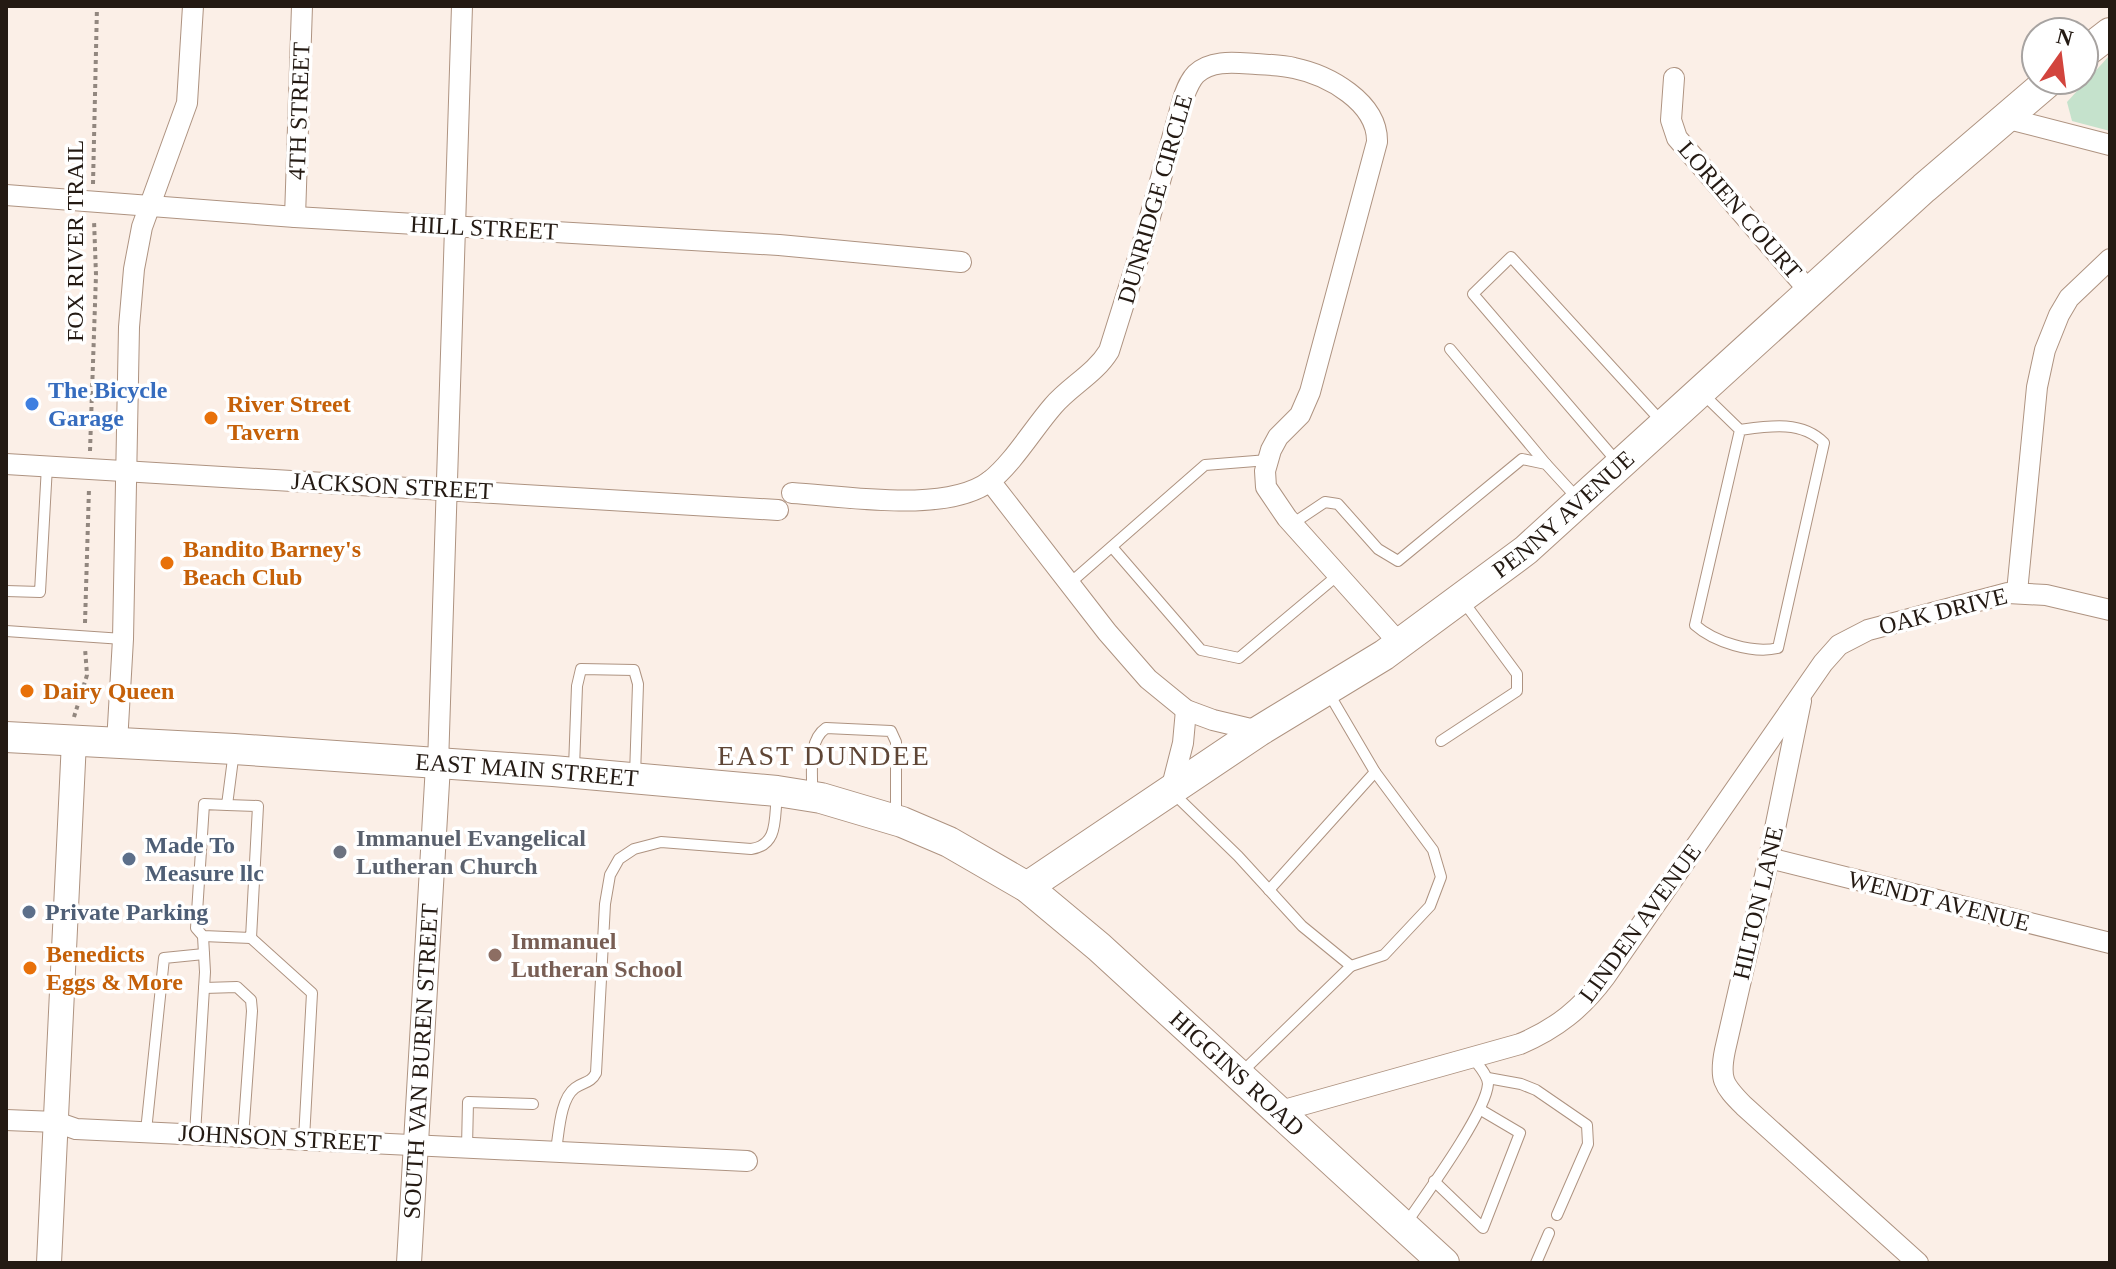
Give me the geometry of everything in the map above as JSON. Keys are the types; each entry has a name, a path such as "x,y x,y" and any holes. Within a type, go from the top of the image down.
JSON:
{"main road":[{"name":"PENNY AVENUE","path":"1027,887 1259,731 1400,644 1526,550 1924,188 2031,96"},
{"name":"EAST MAIN STREET","path":"6,737 75,728 117,743 574,773 812,796 896,820 949,842 1027,887"},
{"name":"HIGGINS ROAD","path":"1027,887 1099,947 1444,1263"}],"street":[{"path":"117,743 123,639 129,327 134,269 139,237 187,103 193,6"},
{"name":"4TH STREET","path":"295,217 302,6"},
{"path":"438,765 462,6"},
{"name":"DUNRIDGE CIRCLE","path":"990,481 1061,397 1100,364 1109,351 1188,85 1206,68 1234,62 1288,66 1321,78 1358,99 1377,135 1373,162 1310,392 1300,415 1278,437 1268,460"},
{"name":"LORIEN COURT","path":"1674,78 1671,120 1677,138 1811,293"},
{"path":"2005,118 2110,145"},
{"name":"HILL STREET","path":"6,195 295,217 779,245 961,262"},
{"path":"2017,592 2042,359 2051,332 2069,298 2110,259"},
{"path":"1268,460 1266,487 1292,524 1400,644"},
{"name":"JACKSON STREET","path":"6,464 778,510"},
{"path":"792,493 927,500 959,495 990,481 1069,584 1148,679 1186,710 1259,731"},
{"name":"OAK DRIVE","path":"1803,693 1834,650 1861,633 1894,622 2017,592 2046,595 2110,610"},
{"name":"HILTON LANE","path":"1803,693 1722,1065 1725,1085 1744,1106 1918,1263"},
{"name":"LINDEN AVENUE","path":"1277,1112 1539,1036 1563,1022 1605,977 1803,693"},
{"path":"1171,790 1183,743 1186,710"},
{"path":"49,1263 75,728"},
{"name":"SOUTH VAN BUREN STREET","path":"409,1263 438,765"},
{"name":"WENDT AVENUE","path":"1769,858 2110,943"},
{"name":"JOHNSON STREET","path":"6,1120 56,1122 76,1129 747,1161"}],"lane":[{"path":"1621,466 1473,294 1511,257 1665,426"},
{"path":"1450,349 1581,502"},
{"path":"1702,392 1740,430"},
{"path":"1778,425 1815,433 1824,443 1778,648 1764,651 1708,636 1695,625 1740,430 1778,425"},
{"path":"1292,524 1325,502 1338,504 1378,549 1398,561 1522,459 1546,464"},
{"path":"1069,584 1205,465 1268,460"},
{"path":"6,591 40,592 47,466"},
{"path":"1112,547 1201,650 1239,658 1338,575"},
{"path":"1441,741 1517,691 1517,674 1462,599"},
{"path":"6,631 123,639"},
{"path":"574,773 577,686 581,669 634,670 638,684 635,778"},
{"path":"1238,1075 1351,966 1384,955 1430,906 1441,877 1433,850 1375,772 1327,691"},
{"path":"812,796 814,743 819,733 826,728 891,731 896,742 896,820"},
{"path":"227,805 234,749"},
{"path":"1269,890 1375,772"},
{"path":"1171,790 1302,926 1351,966"},
{"path":"556,1150 568,1098 575,1088 592,1080 596,1073 604,914 613,869 621,856 661,842 761,848 767,845 772,835 777,791"},
{"path":"195,1134 204,988 203,936 196,928 204,804 258,806 251,938"},
{"path":"203,936 251,938 312,993 304,1139"},
{"path":"146,1131 164,958 204,954"},
{"path":"204,988 237,987 251,1000 243,1137"},
{"path":"1404,1227 1481,1110 1488,1078 1472,1057"},
{"path":"1488,1078 1536,1090 1587,1125 1588,1144 1557,1215"},
{"path":"467,1147 468,1102 533,1104"},
{"path":"1434,1181 1483,1228 1520,1133 1481,1110"},
{"path":"1536,1263 1549,1233"}],"path":[{"name":"FOX RIVER TRAIL","path":"75,728 87,675 85,636 96,275 93,202 97,6"}],"green space":[{"path":"2110,55 2110,131 2072,121 2067,102 2072,96 2100,96 2100,66"}],"place":[{"name":"The Bicycle Garage","path":"32,404"},
{"name":"River Street Tavern","path":"211,418"},
{"name":"Bandito Barney's Beach Club","path":"167,563"},
{"name":"Dairy Queen","path":"27,691"},
{"name":"Immanuel Evangelical Lutheran Church","path":"340,852"},
{"name":"Made To Measure llc","path":"129,859"},
{"name":"Private Parking","path":"29,912"},
{"name":"Immanuel Lutheran School","path":"495,955"},
{"name":"Benedicts Eggs & More","path":"30,968"}],"district":[{"name":"EAST DUNDEE","path":"824,755"}]}
